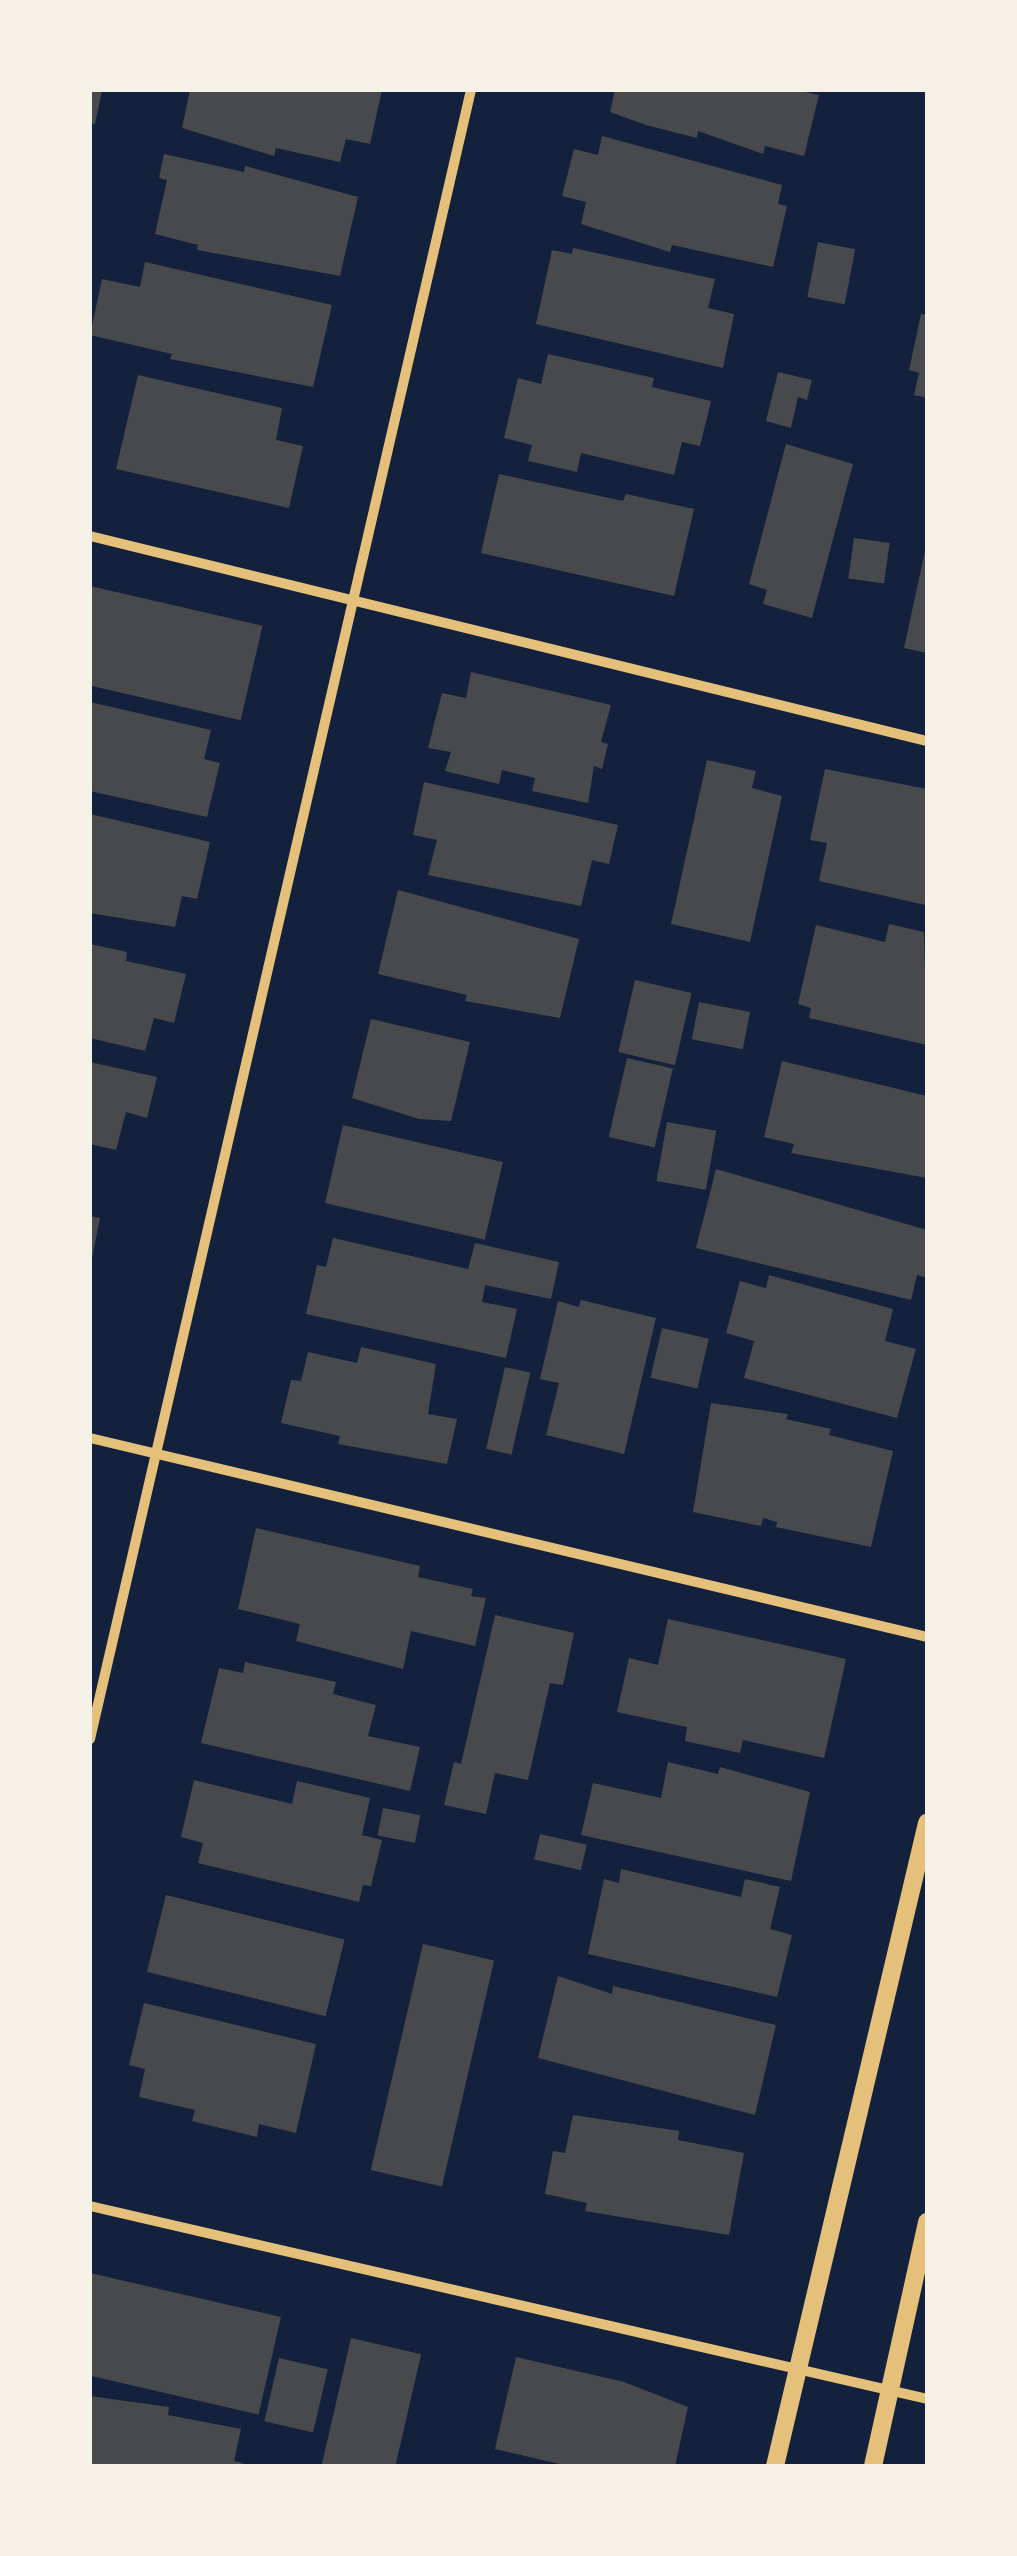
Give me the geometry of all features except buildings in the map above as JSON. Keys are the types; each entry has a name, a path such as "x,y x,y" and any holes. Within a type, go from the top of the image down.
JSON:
{"street":[{"path":"90,1738 471,90"},
{"path":"90,536 350,603 927,740"},
{"path":"90,1438 927,1637"},
{"path":"775,2466 927,1823"},
{"path":"90,2206 927,2399"},
{"path":"873,2466 927,2222"}]}
